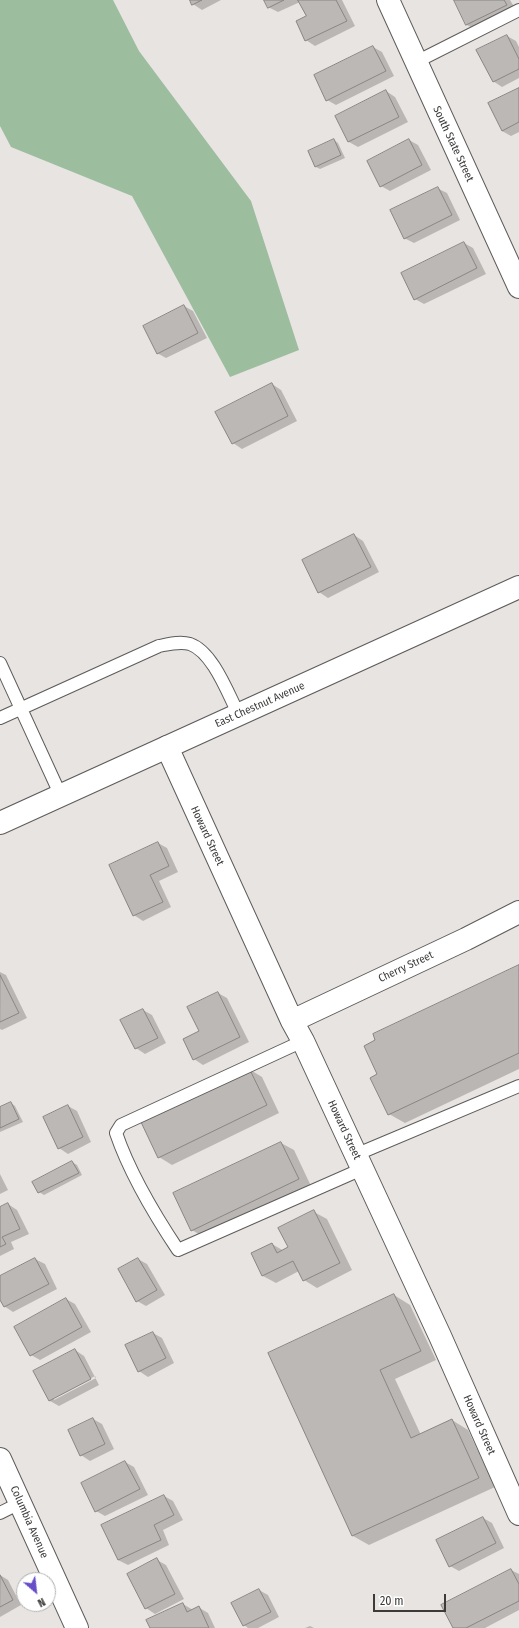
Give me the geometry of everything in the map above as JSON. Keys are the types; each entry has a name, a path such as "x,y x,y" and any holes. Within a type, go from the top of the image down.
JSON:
{"street":[{"name":"South State Street","path":"388,0 519,287"},
{"name":"East Chestnut Avenue","path":"0,823 519,587"},
{"name":"Howard Street","path":"167,747 292,1021 303,1041 440,1336 519,1514"},
{"name":"Cherry Street","path":"292,1021 466,939 519,912"},
{"name":"Columbia Avenue","path":"0,1459 77,1628"}],"lane":[{"path":"416,62 519,10"},
{"path":"0,718 159,646 175,643 190,644 203,653 213,666 239,715"},
{"path":"0,663 60,796"},
{"path":"303,1041 121,1125 116,1133 124,1155 162,1226 178,1250 358,1162 519,1086"},
{"path":"0,1513 20,1503"}],"green space":[{"path":"0,0 113,0 139,51 251,201 299,350 230,377 132,196 11,147 0,126"}],"building":[{"path":"190,0 202,0 192,5"},
{"path":"264,0 284,0 268,8"},
{"path":"298,0 336,0 347,21 305,41 296,21 306,16"},
{"path":"454,0 504,0 507,5 466,25"},
{"path":"507,35 519,59 519,69 493,82 476,50"},
{"path":"373,46 386,71 326,101 314,75"},
{"path":"519,88 519,122 502,131 488,103"},
{"path":"386,90 399,117 348,142 335,116"},
{"path":"334,139 341,155 315,167 308,151"},
{"path":"409,139 422,165 380,187 367,161"},
{"path":"438,187 452,215 404,239 390,210"},
{"path":"464,242 477,268 414,300 401,273"},
{"path":"184,305 198,333 157,354 143,326"},
{"path":"272,383 288,416 232,444 215,412"},
{"path":"354,534 371,567 318,593 302,560"},
{"path":"158,842 169,866 150,875 163,902 133,916 109,865"},
{"path":"519,965 519,1053 388,1115 370,1078 377,1074 364,1046 375,1040 373,1034"},
{"path":"0,975 19,1013 0,1022"},
{"path":"218,992 240,1037 193,1060 183,1039 199,1031 187,1007"},
{"path":"143,1009 158,1038 135,1049 120,1020"},
{"path":"249,1068 267,1105 158,1158 140,1120"},
{"path":"11,1102 19,1119 0,1128 0,1107"},
{"path":"68,1105 83,1137 58,1149 43,1117"},
{"path":"281,1142 299,1179 191,1231 173,1193"},
{"path":"72,1161 79,1173 38,1193 32,1182"},
{"path":"8,1203 20,1229 2,1237 6,1244 0,1247 0,1207"},
{"path":"314,1210 340,1263 303,1281 293,1261 262,1276 251,1253 272,1243 277,1253 288,1247 278,1228"},
{"path":"35,1258 49,1284 4,1307 0,1300 0,1276"},
{"path":"138,1258 157,1290 136,1302 118,1269"},
{"path":"394,1294 421,1351 380,1370 411,1438 452,1419 479,1478 352,1536 268,1353"},
{"path":"66,1298 82,1327 30,1356 14,1327"},
{"path":"153,1332 166,1358 138,1372 125,1345"},
{"path":"75,1349 91,1379 49,1401 33,1371"},
{"path":"93,1418 105,1444 80,1456 68,1430"},
{"path":"125,1461 140,1489 95,1512 81,1483"},
{"path":"164,1495 174,1515 154,1525 161,1540 118,1560 101,1525"},
{"path":"483,1517 496,1543 449,1567 436,1540"},
{"path":"157,1558 175,1594 145,1609 127,1574"},
{"path":"511,1569 519,1584 519,1601 466,1628 453,1628 441,1605"},
{"path":"0,1575 13,1600 0,1607"},
{"path":"259,1589 271,1612 243,1626 231,1603"},
{"path":"183,1603 187,1612 199,1606 209,1628 150,1628 146,1620"}]}
